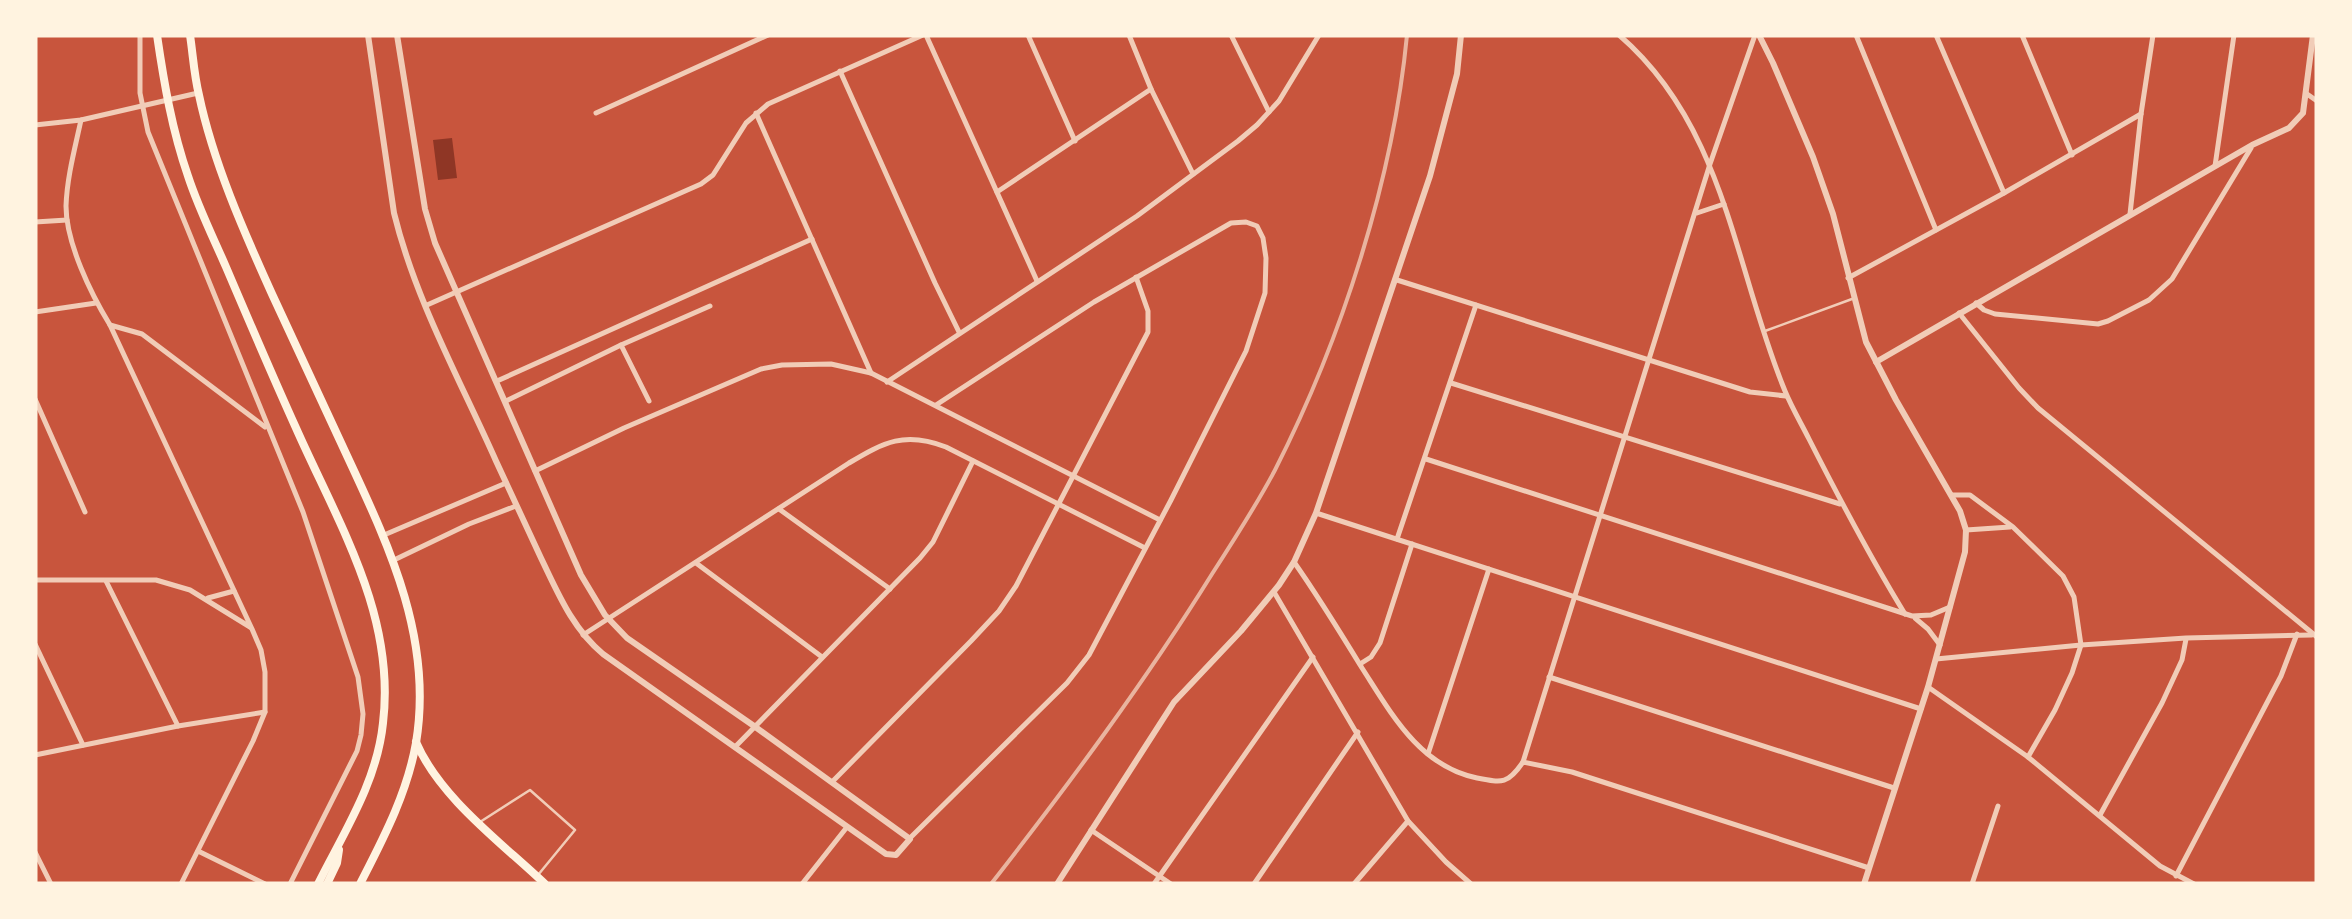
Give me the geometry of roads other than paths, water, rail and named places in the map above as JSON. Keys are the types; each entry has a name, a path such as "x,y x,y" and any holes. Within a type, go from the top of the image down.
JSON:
{"main road":[{"path":"157,35 168,101 189,180 358,563 382,641 386,687 377,759 318,884"},
{"path":"191,37 198,93 217,160 270,290 384,535 408,602 417,644 416,742 398,806 360,884"},
{"path":"416,742 438,779 478,823 545,884"},
{"path":"326,884 337,863 341,840"},
{"path":"524,864 529,884"}],"street":[{"path":"140,35 142,106 151,140 299,501 358,678 362,714 357,751 290,884"},
{"path":"368,35 400,234 427,306 516,506 561,600 583,635 603,654 886,854 896,855 1066,684 1089,655 1246,351 1266,293 1266,258 1257,226 1231,223 1094,302 936,405"},
{"path":"397,35 425,209 435,242 581,575 608,620 636,645 910,839"},
{"path":"596,113 768,35"},
{"path":"427,306 701,184 712,175 756,113 785,95 925,35 1037,281"},
{"path":"1028,35 1074,141"},
{"path":"1129,35 1193,174"},
{"path":"1231,35 1270,112"},
{"path":"887,382 1137,216 1238,141 1279,101 1320,35"},
{"path":"1056,884 1174,702 1241,632 1294,562 1316,513 1397,280 1443,134 1457,74 1461,35"},
{"path":"1619,35 1682,106 1710,164 1786,396 1904,614"},
{"path":"1294,562 1396,723 1428,754 1452,770 1494,781 1512,777 1523,762 1710,164 1757,35"},
{"path":"1757,35 1773,63 1818,171 1866,342 1952,495 1966,530 1964,552 1928,687 1864,884"},
{"path":"1856,35 1936,230"},
{"path":"1936,35 2004,193"},
{"path":"2022,35 2072,154"},
{"path":"2130,214 2153,35"},
{"path":"2216,166 2234,35"},
{"path":"1876,362 2130,214 2289,128 2303,113 2313,35"},
{"path":"840,71 960,332"},
{"path":"997,192 1151,88"},
{"path":"35,125 81,120 198,93"},
{"path":"2307,94 2317,102"},
{"path":"756,113 871,373"},
{"path":"1848,278 2140,114"},
{"path":"81,120 69,176 67,220 96,302 252,629 265,672 265,712 181,884"},
{"path":"1976,302 1995,314 2087,324 2108,321 2149,300 2172,279 2252,145"},
{"path":"1696,213 1724,204"},
{"path":"35,222 67,220"},
{"path":"497,381 812,239"},
{"path":"832,782 999,611 1016,586 1148,332 1148,311 1136,277"},
{"path":"1397,280 1750,392 1786,396"},
{"path":"35,312 96,302"},
{"path":"1398,538 1477,304"},
{"path":"506,401 710,306"},
{"path":"1958,314 2038,408 2316,636"},
{"path":"110,325 142,334 268,429"},
{"path":"621,345 649,401"},
{"path":"535,471 761,370 782,365 830,364 871,373 1160,520"},
{"path":"1452,383 1843,505"},
{"path":"35,399 85,512"},
{"path":"583,635 868,451 902,438 932,441 1146,548"},
{"path":"1426,459 1904,614 1931,616 1950,608"},
{"path":"735,747 933,542 973,461"},
{"path":"384,535 506,483"},
{"path":"1952,495 1970,495 2013,527 2063,576 2074,597 2080,645 2072,673 2028,756"},
{"path":"394,560 516,506"},
{"path":"778,509 890,589"},
{"path":"1316,513 1921,708"},
{"path":"1966,530 2013,527"},
{"path":"1360,664 1371,657 1380,643 1412,544"},
{"path":"695,562 822,657"},
{"path":"1428,754 1489,569"},
{"path":"35,580 156,580 190,590 252,629"},
{"path":"106,580 178,726"},
{"path":"206,599 234,591"},
{"path":"1274,592 1408,821 1472,884"},
{"path":"1912,616 1940,645"},
{"path":"2176,876 2282,676 2297,634"},
{"path":"1936,659 2186,638 2316,636"},
{"path":"2100,815 2162,703 2182,660 2186,638"},
{"path":"35,644 84,745"},
{"path":"1154,884 1314,656"},
{"path":"1549,677 1894,788"},
{"path":"1928,687 2028,756 2160,866 2194,884"},
{"path":"35,755 265,712"},
{"path":"1254,884 1358,732"},
{"path":"1523,762 1572,772 1869,868"},
{"path":"1972,884 1998,806"},
{"path":"1354,884 1408,821"},
{"path":"802,884 847,827"},
{"path":"1090,830 1172,884"},
{"path":"198,851 265,884"},
{"path":"35,852 51,884"}],"lane":[{"path":"1764,332 1853,299"},
{"path":"478,823 530,790 575,830 537,876"}],"railway":[{"path":"991,884 1160,654 1275,470 1322,368 1360,258 1390,146 1407,35"}]}
